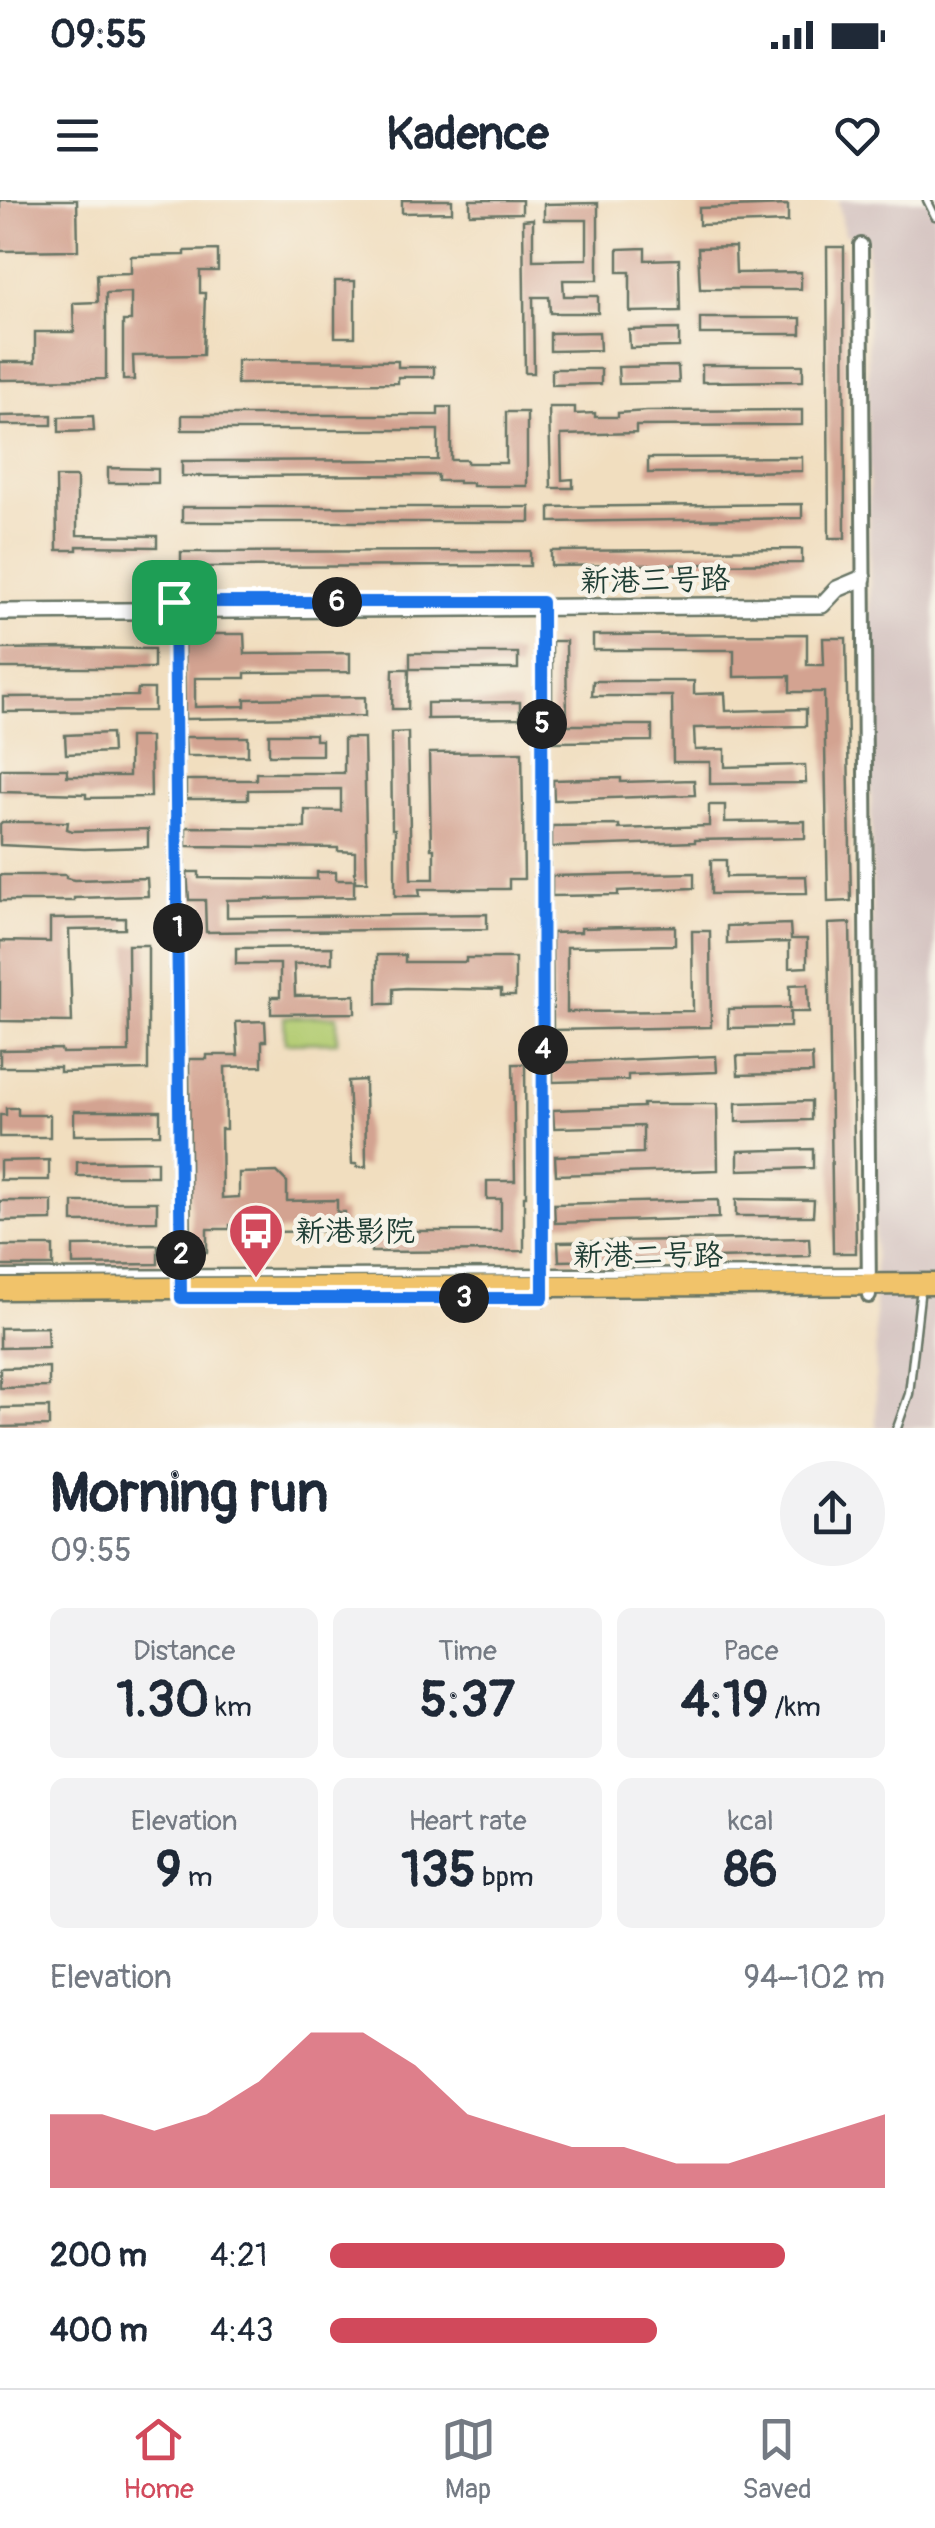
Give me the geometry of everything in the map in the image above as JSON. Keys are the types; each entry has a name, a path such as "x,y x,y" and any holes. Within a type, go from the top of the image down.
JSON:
{"main road":[{"name":"新港二号路","path":"0,1288 869,1284 930,1292"},
{"name":"新港二号路","path":"0,1301 181,1286"}],"street":[{"path":"861,245 869,1284"},
{"name":"新港三号路","path":"0,603 822,605 837,589 862,578"},
{"path":"175,605 181,1286"},
{"name":"新港三号路","path":"0,612 175,605"},
{"path":"542,606 543,1285"}],"lane":[{"path":"927,200 935,216"},
{"path":"0,1274 181,1286"},
{"path":"897,1428 909,1394 930,1292"}],"shaded area":[{"path":"838,200 935,200 935,1428 876,1428 867,237 845,235"}],"green space":[{"path":"337,1016 337,1042 285,1043 284,1017"}],"building":[{"path":"0,200 77,200 78,250 0,251"},
{"path":"402,200 452,200 452,212 402,213"},
{"path":"470,200 522,200 522,213 470,214"},
{"path":"598,203 598,280 563,280 564,296 598,296 598,313 550,313 549,297 533,297 534,373 525,373 523,220 533,219 533,260 587,259 587,220 544,220 544,204"},
{"path":"788,205 788,222 699,225 699,208"},
{"path":"735,247 736,273 801,272 801,289 700,289 698,248"},
{"path":"827,247 844,247 845,538 829,538"},
{"path":"645,248 645,260 679,259 680,311 630,312 630,272 618,272 618,249"},
{"path":"218,250 218,271 200,271 200,293 205,293 203,355 133,356 134,380 123,380 123,321 131,321 131,292 106,293 106,379 0,380 0,362 35,362 35,332 74,332 73,303 98,302 97,274 131,273 131,256"},
{"path":"335,281 355,281 355,337 335,337"},
{"path":"700,318 801,318 801,334 700,334"},
{"path":"679,329 679,347 630,348 629,330"},
{"path":"599,332 600,350 550,351 550,333"},
{"path":"237,360 398,361 398,367 434,367 434,377 398,377 398,383 237,384"},
{"path":"702,365 803,365 803,381 702,382"},
{"path":"678,366 679,383 619,384 618,367"},
{"path":"552,369 601,369 601,384 552,385"},
{"path":"438,407 451,407 451,460 467,463 506,463 506,412 527,412 527,486 472,486 438,481 438,475 182,476 182,461 438,460 438,430 182,430 182,415 438,415"},
{"path":"549,407 575,407 575,414 595,413 595,417 647,411 802,410 802,425 636,426 636,433 561,435 562,480 573,479 573,488 551,488"},
{"path":"52,415 52,425 0,425 0,416"},
{"path":"93,416 94,431 59,432 59,417"},
{"path":"802,457 802,471 648,473 648,458"},
{"path":"108,468 158,469 158,483 108,483"},
{"path":"56,477 77,477 77,535 157,536 157,547 77,546 77,550 57,550"},
{"path":"802,504 802,518 550,522 550,507"},
{"path":"182,507 530,507 530,522 182,522"},
{"path":"802,549 802,563 551,566 551,551"},
{"path":"530,551 530,566 181,567 181,552"},
{"path":"184,634 244,634 245,654 350,653 350,672 245,673 245,678 195,678 195,707 245,706 245,699 365,697 365,716 185,719"},
{"path":"807,634 807,665 824,665 823,638 846,638 851,901 828,902 824,692 790,692 790,676 734,677 734,650 593,650 593,635"},
{"path":"552,641 566,641 567,725 652,725 652,741 552,742"},
{"path":"0,649 154,649 154,668 0,668"},
{"path":"410,653 518,653 518,669 410,669"},
{"path":"393,669 409,669 408,709 392,709"},
{"path":"593,681 694,681 694,694 725,693 726,711 806,709 806,726 694,728 695,750 725,749 725,767 805,765 806,783 710,784 710,762 673,762 672,696 592,696"},
{"path":"138,689 154,689 154,711 3,712 3,697 137,696"},
{"path":"520,702 520,718 427,719 427,703"},
{"path":"408,732 411,879 434,879 429,753 522,752 524,879 509,879 509,889 419,889 420,896 395,896 391,733"},
{"path":"111,733 112,752 66,754 65,735"},
{"path":"269,734 315,734 315,740 322,740 322,755 269,755"},
{"path":"129,737 150,737 151,797 86,798 86,794 0,792 2,769 67,769 67,776 129,776"},
{"path":"185,737 248,737 248,756 186,756"},
{"path":"344,738 364,738 367,882 355,882 355,852 338,848 186,846 186,827 305,828 305,810 341,811 341,789 248,790 248,799 186,799 186,780 256,780 256,773 344,773"},
{"path":"621,778 621,782 694,780 695,795 554,800 553,780"},
{"path":"709,805 725,805 725,822 805,821 805,838 552,847 552,826 709,826"},
{"path":"2,822 68,822 67,829 72,831 148,829 148,847 0,845"},
{"path":"711,860 726,860 726,877 806,876 807,893 711,894"},
{"path":"187,872 199,872 199,878 317,879 317,872 336,872 336,880 354,880 354,897 227,900 227,917 487,914 487,929 206,932 205,900 189,900"},
{"path":"694,873 694,888 552,896 552,876"},
{"path":"0,875 66,875 74,880 147,878 148,896 0,901"},
{"path":"125,918 125,929 69,930 72,1022 0,1021 0,941 50,942 50,919"},
{"path":"850,923 856,1253 833,1253 828,924"},
{"path":"790,924 791,939 807,939 807,967 789,968 789,942 727,944 727,926"},
{"path":"675,926 675,945 567,947 567,1012 693,1011 692,931 710,931 711,1027 553,1030 552,933 581,932 581,928"},
{"path":"128,945 148,945 148,1070 60,1072 60,1067 0,1067 0,1050 129,1052"},
{"path":"332,947 332,963 294,964 295,996 355,995 355,1013 271,1014 271,997 280,997 280,964 236,964 236,948"},
{"path":"377,955 405,955 405,962 515,958 515,996 501,996 501,990 406,988 393,989 393,1004 377,1004"},
{"path":"808,984 809,1012 790,1012 790,1027 728,1028 728,1009 790,1008 790,985"},
{"path":"265,1021 262,1066 225,1067 222,1198 239,1197 239,1173 277,1172 287,1182 287,1201 337,1200 337,1212 345,1212 345,1231 268,1232 268,1225 230,1225 230,1229 207,1229 207,1252 191,1252 189,1059 238,1055 236,1022"},
{"path":"812,1055 813,1073 738,1075 737,1056"},
{"path":"716,1056 717,1072 553,1082 553,1063"},
{"path":"513,1064 525,1064 524,1251 371,1252 371,1240 410,1240 410,1231 501,1231 501,1199 487,1199 487,1181 515,1181"},
{"path":"365,1080 366,1167 357,1167 352,1164 348,1081"},
{"path":"811,1101 811,1120 736,1122 736,1103"},
{"path":"717,1104 718,1170 556,1175 555,1156 643,1153 643,1126 554,1128 553,1110"},
{"path":"6,1108 18,1108 18,1115 50,1115 50,1137 0,1137 0,1115 6,1115"},
{"path":"74,1111 160,1111 160,1134 74,1135"},
{"path":"813,1149 813,1168 738,1170 738,1151"},
{"path":"49,1160 49,1180 0,1180 0,1161"},
{"path":"157,1161 157,1176 77,1176 77,1162"},
{"path":"736,1199 814,1200 813,1216 736,1216"},
{"path":"718,1200 719,1218 555,1223 554,1204"},
{"path":"0,1201 52,1201 52,1220 0,1221"},
{"path":"73,1202 157,1202 157,1221 73,1222"},
{"path":"809,1238 810,1256 559,1261 558,1242"},
{"path":"158,1245 158,1264 73,1265 73,1246"},
{"path":"0,1246 53,1246 53,1266 0,1266"},
{"path":"47,1327 48,1347 0,1348 0,1328"},
{"path":"49,1367 49,1387 0,1388 0,1368"},
{"path":"49,1407 49,1426 0,1427 0,1408"}],"place":[{"name":"新港影院","path":"256,1280"}],"route":[{"path":"174,602 542,602 543,1298 181,1298 174,602"}]}
